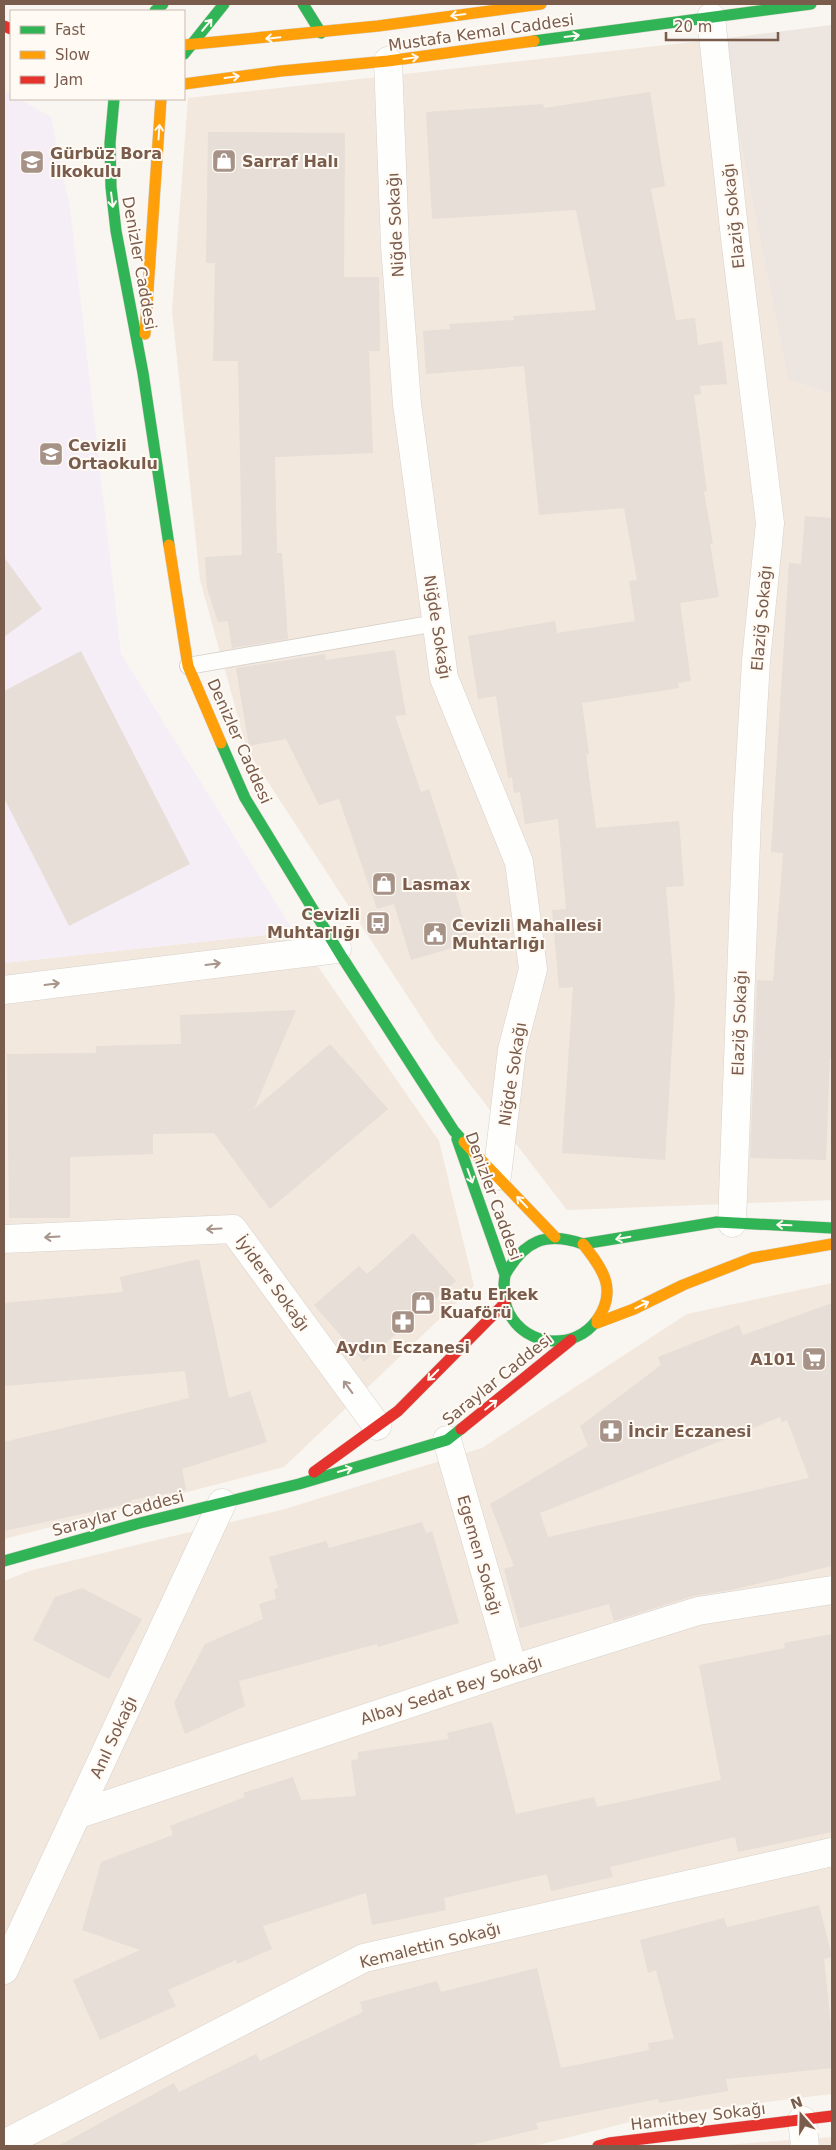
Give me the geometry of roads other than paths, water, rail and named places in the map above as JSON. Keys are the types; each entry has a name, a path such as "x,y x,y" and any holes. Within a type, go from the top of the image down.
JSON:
{"street":[{"path":"186,49 224,4"},
{"path":"303,4 321,33"},
{"name":"Mustafa Kemal Caddesi","path":"186,49 541,4"},
{"name":"Mustafa Kemal Caddesi","path":"185,84 281,70 388,61 812,4"},
{"name":"Elaziğ Sokağı","path":"711,17 734,229 770,523 756,661 747,816 732,1223"},
{"name":"Niğde Sokağı","path":"388,61 396,246 407,404 444,678 519,862 533,969 512,1050 497,1176"},
{"name":"Denizler Caddesi","path":"114,100 110,134 111,187 116,231 143,373 188,666 245,798 337,948 454,1130 555,1237"},
{"name":"Denizler Caddesi","path":"143,373 161,100"},
{"path":"4,990 337,948"},
{"name":"Denizler Caddesi","path":"454,1130 505,1275 503,1289 505,1303"},
{"path":"583,1244 704,1224 732,1223 832,1228"},
{"name":"İyidere Sokağı","path":"4,1239 233,1228 377,1426"},
{"path":"505,1275 512,1260 524,1248 539,1240 555,1237 570,1239 583,1244 597,1256 606,1272 609,1290 606,1308 597,1323 585,1334 571,1340 554,1342 538,1339 522,1331 511,1318 505,1303"},
{"path":"597,1323 634,1309 683,1285 752,1258 832,1244"},
{"name":"Saraylar Caddesi","path":"299,1484 398,1410 505,1303"},
{"name":"Saraylar Caddesi","path":"4,1561 140,1523 299,1484 447,1440 571,1340"},
{"name":"Egemen Sokağı","path":"447,1440 513,1669"},
{"name":"Anıl Sokağı","path":"4,1970 222,1504"},
{"name":"Albay Sedat Bey Sokağı","path":"76,1815 513,1669 698,1611 832,1590"},
{"name":"Kemalettin Sokağı","path":"4,2144 364,1958 832,1852"},
{"name":"Hamitbey Sokağı","path":"598,2146 609,2143 803,2133 832,2116"}],"lane":[{"path":"188,666 436,623"}],"place":[{"name":"Sarraf Halı","path":"224,161"},
{"name":"Gürbüz Bora İlkokulu","path":"32,162"},
{"name":"Cevizli Ortaokulu","path":"51,454"},
{"name":"Lasmax","path":"384,884"},
{"name":"Cevizli Muhtarlığı","path":"378,923"},
{"name":"Cevizli Mahallesi Muhtarlığı","path":"435,934"},
{"name":"Batu Erkek Kuaförü","path":"423,1303"},
{"name":"Aydın Eczanesi","path":"403,1322"},
{"name":"A101","path":"814,1359"},
{"name":"İncir Eczanesi","path":"611,1431"}]}
